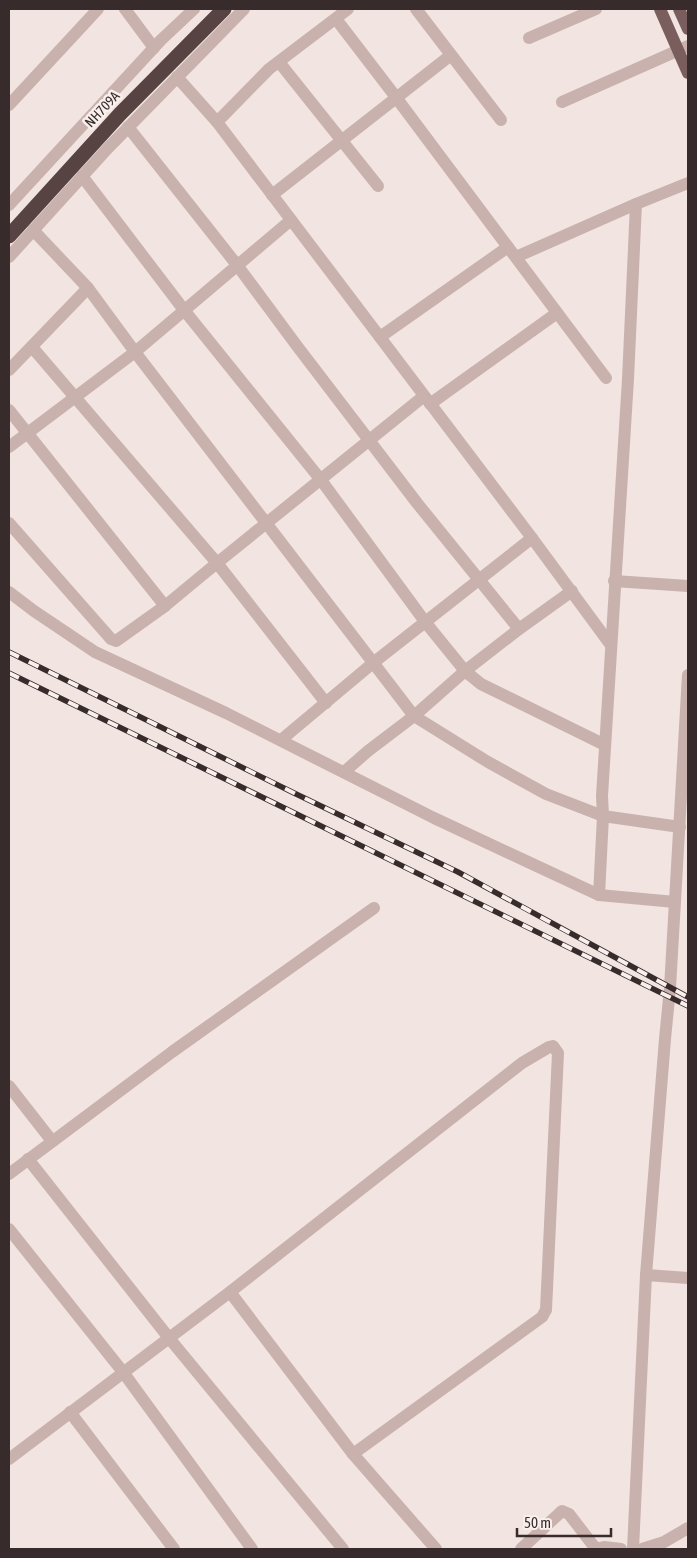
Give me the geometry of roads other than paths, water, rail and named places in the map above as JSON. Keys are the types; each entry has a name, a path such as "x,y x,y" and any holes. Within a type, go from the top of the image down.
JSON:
{"highway":[{"name":"NH709A","path":"9,236 120,114 224,9"}],"main road":[{"path":"660,9 683,49 688,73"},
{"path":"679,9 688,29"}],"street":[{"path":"9,105 98,9"},
{"path":"125,9 154,48"},
{"path":"11,198 154,48 194,9"},
{"path":"9,256 128,127 244,9"},
{"path":"217,122 269,70 348,9"},
{"path":"416,9 501,120"},
{"path":"529,38 596,9"},
{"path":"336,19 606,378"},
{"path":"562,102 683,49"},
{"path":"272,195 451,56"},
{"path":"279,62 378,186"},
{"path":"178,77 217,122 572,591 610,644"},
{"path":"128,127 237,265 369,441 518,629"},
{"path":"82,176 184,310 320,480 426,623 465,671 481,684 605,745"},
{"path":"380,337 512,252 688,183"},
{"path":"599,895 610,644 628,378 636,204"},
{"path":"9,447 135,352 291,220"},
{"path":"33,230 88,288 414,716 488,762 546,794 603,816 680,827"},
{"path":"9,370 88,288"},
{"path":"9,523 111,639 122,638 166,606 217,562 369,441 557,313"},
{"path":"32,347 217,562 326,703"},
{"path":"9,410 166,606"},
{"path":"281,740 373,663 532,538"},
{"path":"614,581 688,586"},
{"path":"344,772 414,716 465,671 518,629 572,591"},
{"path":"9,592 95,652 281,740 434,818 599,895 675,902"},
{"path":"633,1549 646,1276 664,1039 670,988 685,771 688,675"},
{"path":"9,1174 172,1052 374,908"},
{"path":"9,1459 230,1292 522,1063 549,1047 556,1048 558,1053 546,1310 542,1316 352,1454"},
{"path":"9,1086 52,1141"},
{"path":"28,1159 169,1338 343,1549"},
{"path":"9,1229 123,1372 252,1549"},
{"path":"646,1276 688,1278"},
{"path":"230,1292 352,1454 436,1549"},
{"path":"70,1412 174,1549"},
{"path":"521,1549 562,1511 569,1514 595,1549 604,1547 621,1549"},
{"path":"642,1549 664,1542 688,1528"},
{"path":"673,1549 674,1536"}],"railway":[{"path":"9,652 458,872 688,997"},
{"path":"9,673 688,1006"}]}
